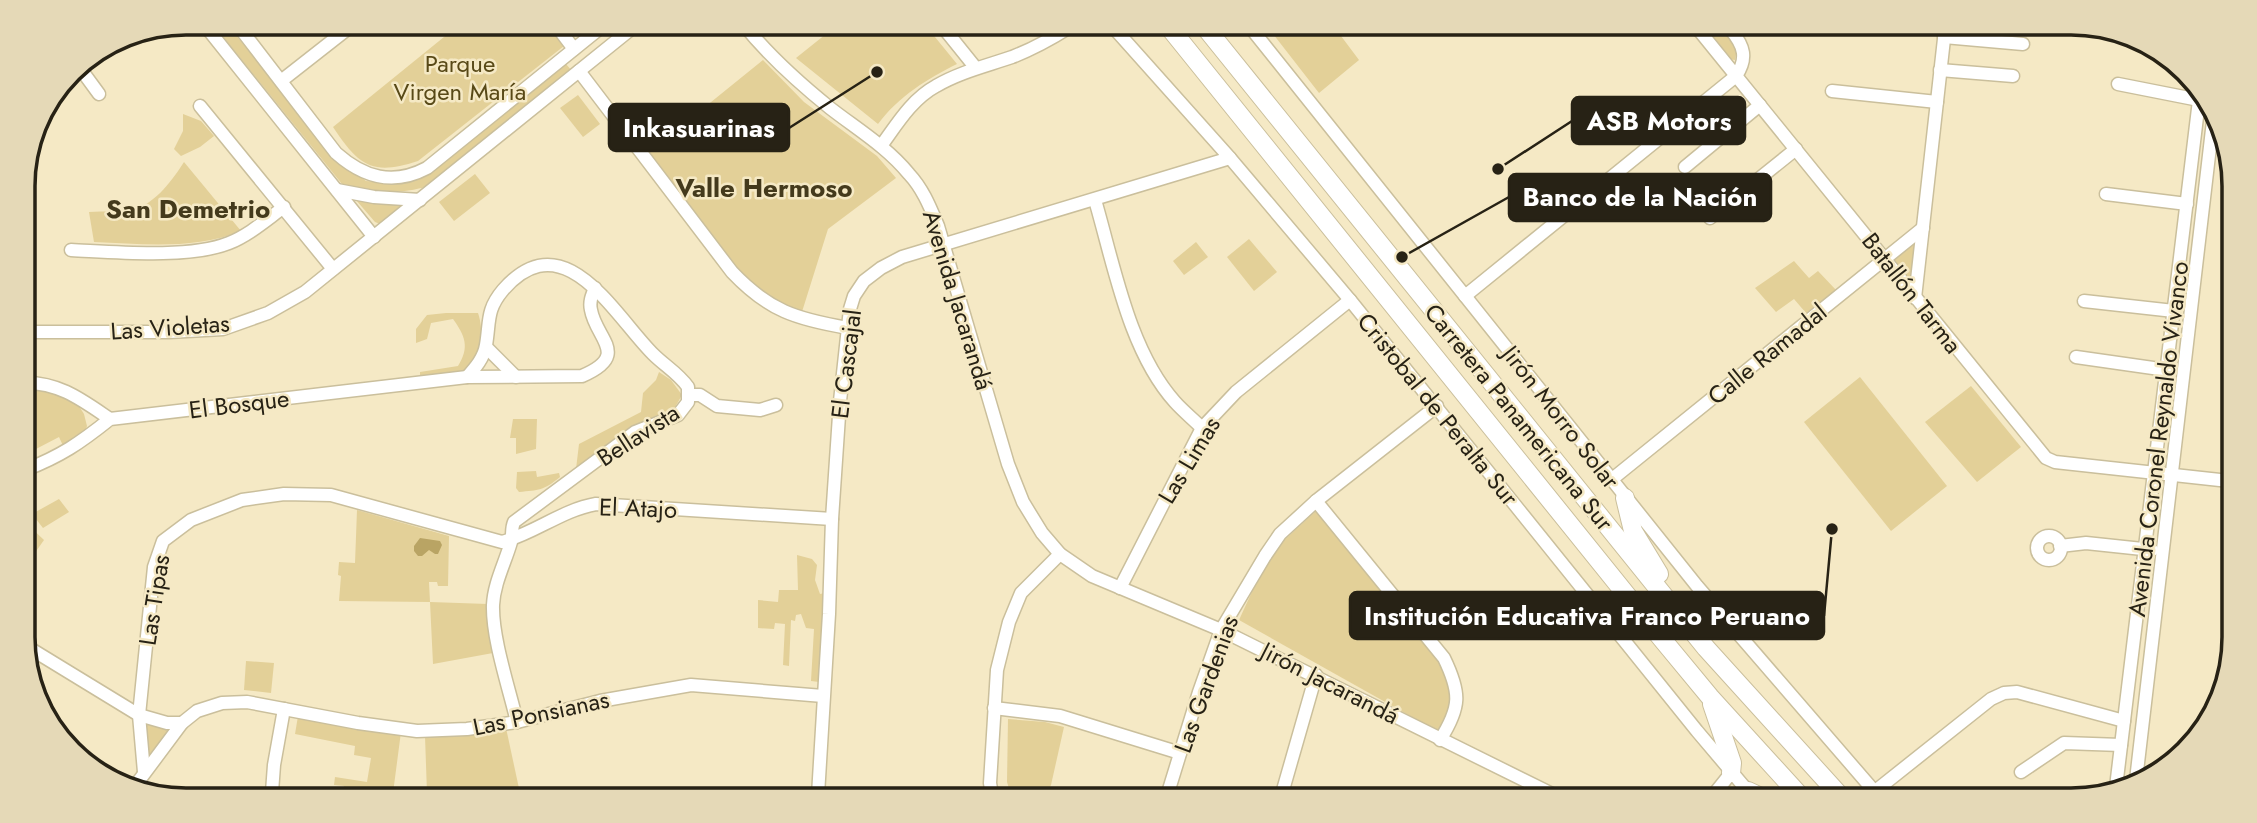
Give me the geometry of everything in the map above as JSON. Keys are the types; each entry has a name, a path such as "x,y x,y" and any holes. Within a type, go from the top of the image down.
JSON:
{"highway":[{"name":"Carretera Panamericana Sur","path":"1175,35 1491,430 1710,697 1793,788"},
{"name":"Carretera Panamericana Sur","path":"1211,35 1706,648 1833,788"},
{"path":"1625,498 1638,540 1706,648"},
{"path":"1710,697 1732,763 1731,773"}],"street":[{"path":"213,35 374,237"},
{"path":"245,35 337,153 352,167 381,177 414,175 427,168 592,35"},
{"path":"281,80 339,35"},
{"path":"563,35 574,49"},
{"name":"Las Violetas","path":"35,332 169,332 223,328 268,313 304,292 624,35"},
{"name":"Avenida Jacarandá","path":"752,35 760,46 828,107 881,146 910,174 926,197 938,226 1008,464 1023,502 1042,533 1060,554"},
{"path":"949,35 975,67"},
{"path":"881,146 906,111 934,87 975,67 1045,44 1058,35"},
{"name":"Cristobal de Peralta Sur","path":"1120,35 1230,158 1350,300 1741,788"},
{"name":"Jirón Morro Solar","path":"1256,35 1625,498 1871,788"},
{"name":"Batallón Tarma","path":"1703,35 2046,458 2055,462 2222,480"},
{"path":"1465,296 1736,76 1742,67 1744,51 1734,35"},
{"path":"1915,298 1945,35"},
{"path":"1953,35 2023,44"},
{"path":"1940,70 2012,76"},
{"path":"579,71 732,272 752,294 786,313 810,321 848,328"},
{"path":"84,74 99,94"},
{"path":"2118,85 2195,100"},
{"path":"1832,91 1937,102"},
{"path":"1685,167 1760,105"},
{"path":"200,106 333,269"},
{"name":"Avenida Coronel Reynaldo Vivanco","path":"2117,781 2200,108"},
{"name":"Avenida Coronel Reynaldo Vivanco","path":"2137,773 2212,131"},
{"path":"1710,218 1796,149"},
{"name":"El Cascajal","path":"818,788 840,401 854,296 864,281 902,257 1230,158"},
{"path":"337,190 374,197 420,200"},
{"path":"2106,194 2187,204"},
{"path":"1095,200 1132,327 1160,382 1174,401 1202,428"},
{"path":"71,250 139,253 205,250 228,244 246,235 284,207"},
{"name":"Calle Ramadal","path":"1611,480 1923,228"},
{"path":"467,377 478,365 486,347 488,317 495,302 503,290 532,267 558,266 580,274 595,288 590,305 607,341 604,361 596,370 582,376 516,377 486,347"},
{"path":"2177,286 2193,289"},
{"name":"Bellavista","path":"512,540 511,528 525,512 635,432 678,415 688,402 688,387 678,374 654,355 595,288"},
{"name":"Las Limas","path":"1120,588 1202,428 1236,392 1350,300"},
{"path":"2084,300 2174,311"},
{"path":"2076,357 2167,370"},
{"name":"El Bosque","path":"110,419 467,377 516,377"},
{"path":"35,382 43,382 71,392 110,419 59,457 35,466"},
{"path":"688,394 700,395 717,406 760,410 776,405"},
{"name":"Las Gardenias","path":"1169,788 1221,629 1280,534 1316,501 1437,406"},
{"name":"Las Tipas","path":"144,772 139,715 154,567 163,541 191,520 242,500 284,494 331,495 485,539 502,542 512,540"},
{"path":"1316,501 1444,658 1455,681 1457,702 1454,718 1440,740"},
{"name":"El Atajo","path":"512,540 568,512 596,504 832,519"},
{"path":"512,540 499,575 493,605 517,722"},
{"path":"2060,546 2086,543 2163,551"},
{"path":"991,788 997,670 1009,622 1021,593 1060,554"},
{"name":"Jirón Jacarandá","path":"1060,554 1092,576 1221,629 1539,788"},
{"path":"36,652 139,715 167,723 182,723"},
{"path":"1284,788 1316,675"},
{"name":"Las Ponsianas","path":"138,780 182,723 197,711 222,703 247,702 417,731 467,729 517,722 600,701 691,685 823,695"},
{"path":"1885,788 1991,699 2004,693 2017,692 2124,721"},
{"path":"994,708 1060,716 1180,753"},
{"path":"272,788 284,709"},
{"path":"2021,772 2064,743 2121,745"},
{"path":"1719,788 1731,773"}],"green space":[{"path":"222,35 236,35 336,158 366,181 412,181 434,170 566,64 572,71 429,186 408,191 374,192 342,184"},
{"name":"Parque Virgen María","path":"446,35 556,35 564,46 418,161 389,168 368,164 351,151 333,127"},
{"path":"825,35 933,35 957,64 914,89 878,124 796,58"},
{"path":"1274,35 1340,35 1359,60 1319,93"},
{"path":"1709,35 1728,35 1737,48 1735,60 1728,59"},
{"path":"763,60 804,102 877,156 896,178 828,229 801,315 757,291 722,256 648,153"},
{"path":"578,95 600,124 583,137 560,108"},
{"path":"183,114 201,121 214,136 200,147 181,156 174,149 183,131"},
{"path":"184,162 241,231 187,243 94,242 89,212 124,211 143,206 163,190"},
{"path":"475,174 490,193 454,221 439,202"},
{"path":"356,200 406,205 380,224 375,222"},
{"path":"1249,239 1277,272 1254,291 1227,257"},
{"path":"1916,241 1912,285 1893,259"},
{"path":"1196,242 1208,257 1184,275 1173,261"},
{"path":"1794,261 1809,278 1818,271 1836,290 1806,313 1794,299 1776,312 1755,288"},
{"path":"478,313 481,335 476,358 464,374 446,379 420,380 420,372 458,366 462,359 464,342 453,319 431,323 427,339 416,343 416,329 427,315"},
{"path":"659,372 671,380 682,395 674,409 629,428 576,469 579,444 641,412 643,393 656,380"},
{"path":"1860,377 1947,486 1891,531 1804,422"},
{"path":"1971,386 2021,447 1977,482 1925,422"},
{"path":"35,388 44,388 75,400 84,414 87,426 84,436 65,450 59,437 36,449 35,447"},
{"path":"513,419 537,419 536,449 516,454 516,438 510,438"},
{"path":"536,471 537,477 559,473 560,477 541,489 519,492 516,488 517,472"},
{"path":"59,499 69,512 43,528 35,518 35,512"},
{"path":"357,510 449,536 448,586 429,582 430,602 339,601 339,562 355,563"},
{"path":"1317,510 1437,658 1449,686 1450,703 1444,721 1437,731 1239,620 1261,572 1281,543"},
{"path":"35,531 44,540 35,553"},
{"path":"797,555 812,559 817,565 815,580 820,594 825,593 819,682 811,681 814,629 806,628 801,614 796,615 795,621 791,620 789,666 783,665 785,624 775,623 774,629 758,628 758,600 778,602 779,590 798,590"},
{"path":"430,602 488,604 493,653 433,664"},
{"path":"246,661 274,663 271,693 244,690"},
{"path":"139,715 182,723 144,772"},
{"path":"298,716 401,732 394,788 344,788 334,785 335,777 367,782 371,758 354,755 355,746 295,734"},
{"path":"1008,719 1045,722 1064,727 1049,788 1009,788"},
{"path":"506,728 519,788 427,788 425,736"}],"shaded area":[{"path":"420,538 440,541 442,545 438,554 429,550 418,556 414,546"}],"place":[{"name":"Inkasuarinas","path":"877,72"},
{"name":"ASB Motors","path":"1498,169"},
{"name":"Banco de la Nación","path":"1402,257"},
{"name":"Institución Educativa Franco Peruano","path":"1832,529"}],"district":[{"name":"Valle Hermoso","path":"764,188"},
{"name":"San Demetrio","path":"188,209"}]}
